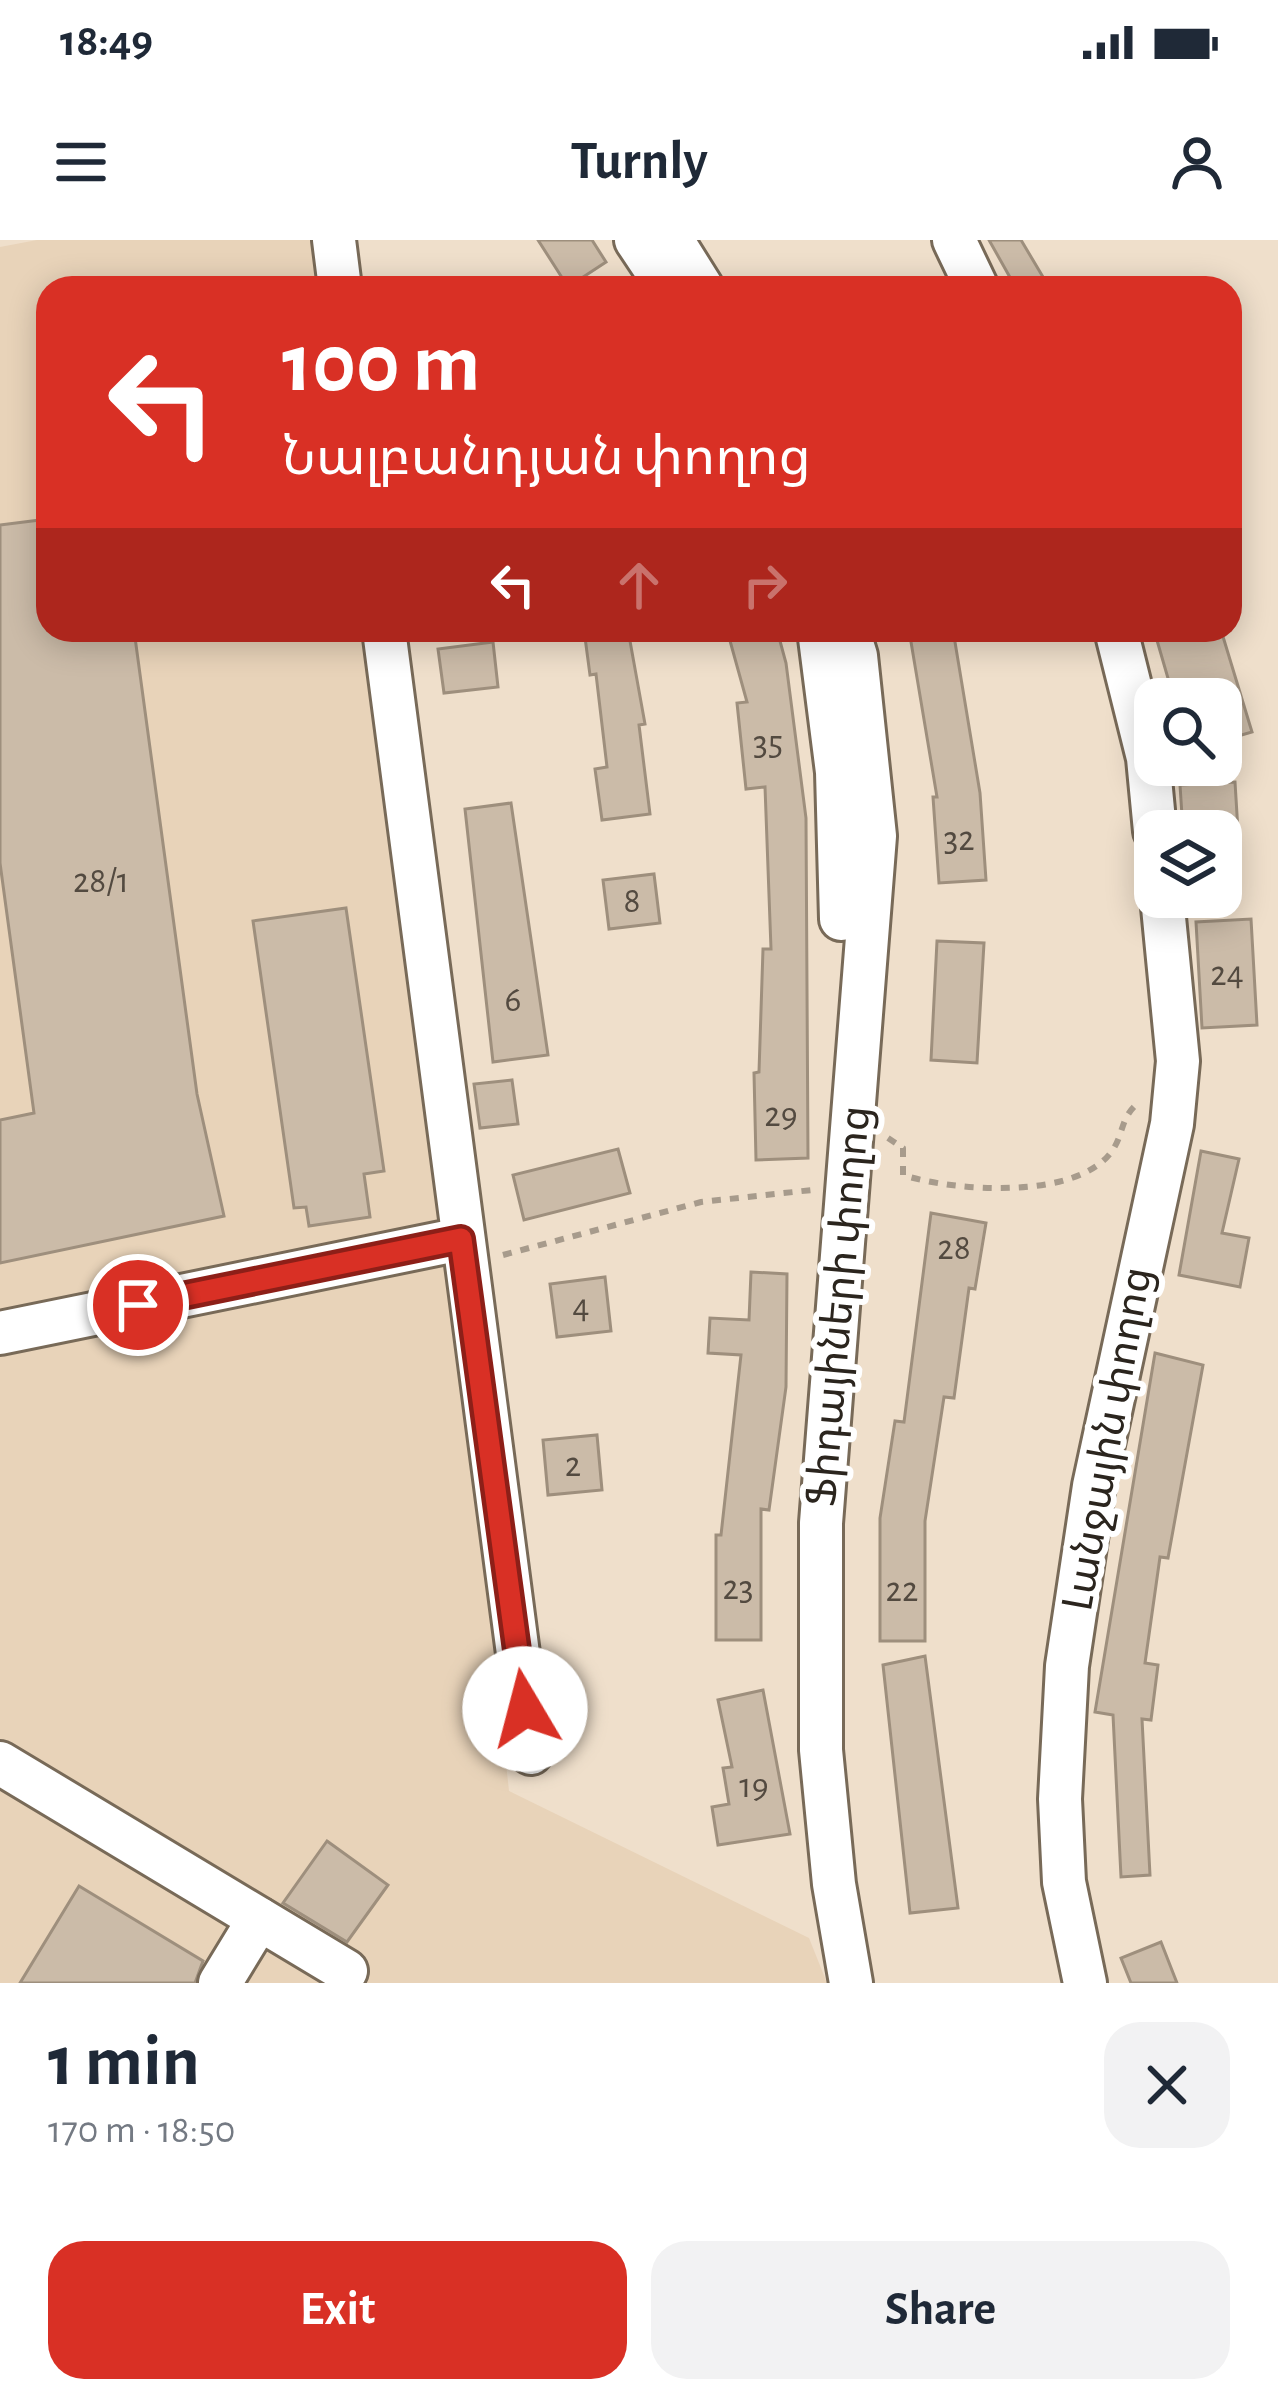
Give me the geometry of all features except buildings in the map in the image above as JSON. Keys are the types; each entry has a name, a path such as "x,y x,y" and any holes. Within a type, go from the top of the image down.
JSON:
{"street":[{"path":"334,240 338,276"},
{"path":"636,240 660,276"},
{"path":"672,240 694,276"},
{"path":"954,240 971,276"},
{"path":"386,642 531,1754"},
{"path":"821,642 837,772 841,919"},
{"name":"Ֆիդայիների փողոց","path":"851,1983 834,1884 821,1750 821,1522 875,836 852,642"},
{"path":"1119,642 1148,758 1153,810"},
{"name":"Լանջային փողոց","path":"1085,1983 1076,1959 1064,1882 1060,1799 1067,1666 1094,1486 1175,1094 1178,1061 1164,918"},
{"path":"0,1333 462,1250"},
{"path":"0,1763 346,1971"},
{"path":"220,1983 259,1918"}],"path":[{"path":"903,1175 937,1186 1054,1183 1089,1171 1112,1151 1122,1118 1136,1103 1175,1094"},
{"path":"462,1250 529,1251 700,1202 850,1186"}],"shaded area":[{"path":"37,240 315,240 320,276 36,276 36,642 370,642 447,1217 509,1791 809,1938 827,1983 0,1983 0,247"}],"route":[{"path":"138,1305 461,1239 525,1709"}]}
